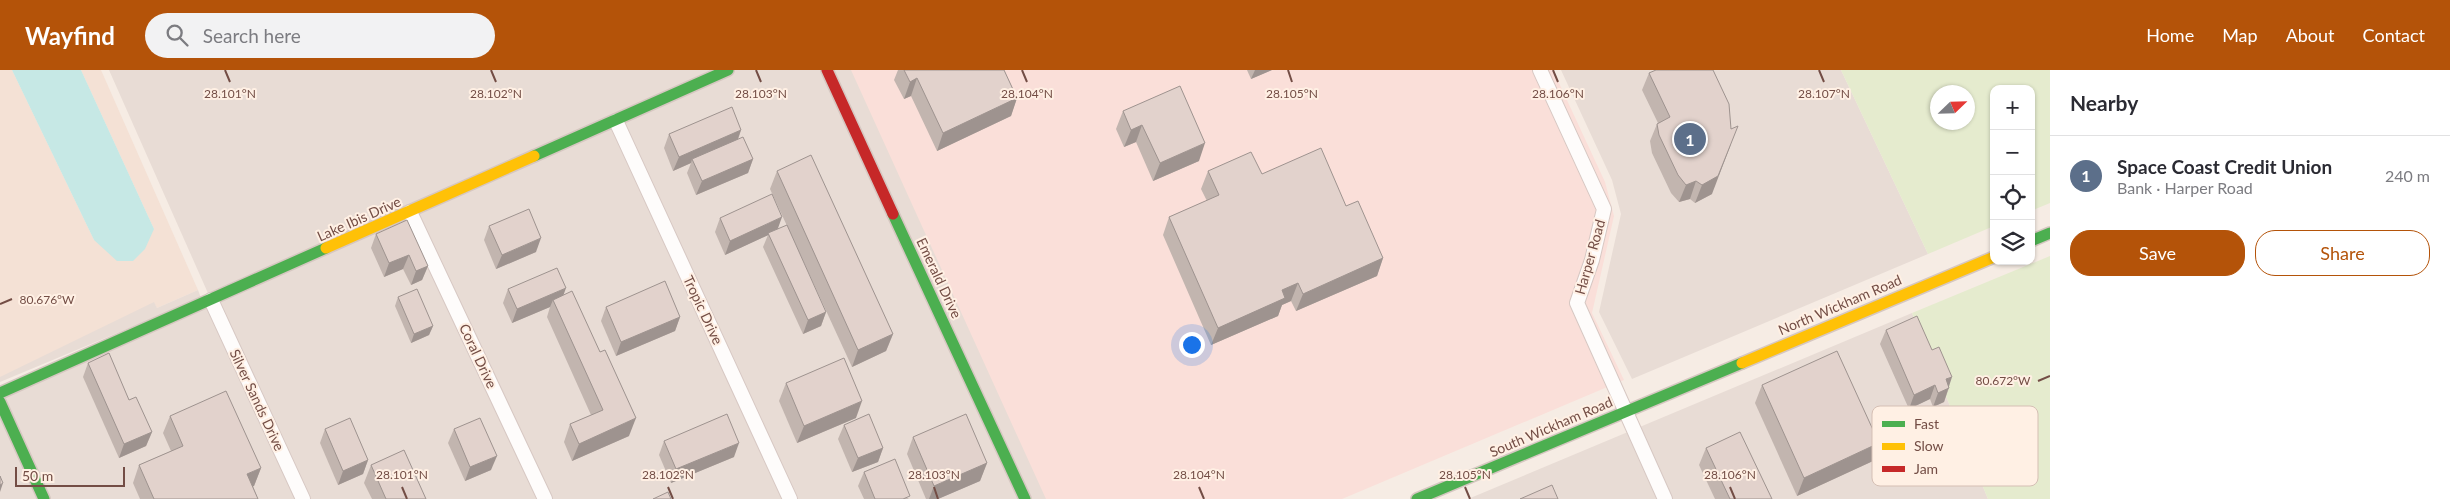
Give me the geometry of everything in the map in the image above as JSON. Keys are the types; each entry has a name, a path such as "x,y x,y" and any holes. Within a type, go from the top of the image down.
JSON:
{"street":[{"name":"Lake Ibis Drive","path":"0,393 728,70"},
{"name":"Emerald Drive","path":"826,70 1025,499"},
{"name":"Harper Road","path":"1540,70 1604,209 1592,260 1577,303 1666,499"},
{"name":"Tropic Drive","path":"616,121 790,499"},
{"name":"Coral Drive","path":"410,212 545,499"},
{"path":"2035,239 2050,233"},
{"name":"North Wickham Road","path":"1698,382 1990,259"},
{"name":"Silver Sands Drive","path":"211,300 304,499"},
{"name":"South Wickham Road","path":"1416,499 1698,382"},
{"path":"0,402 44,499"}],"shaded area":[{"path":"0,70 12,70 94,240 154,229 81,70 101,70 198,290 157,308 154,303 0,378"},
{"path":"109,70 851,70 1046,499 0,499 0,393 211,300"},
{"path":"850,70 1553,70 1605,182 1614,216 1592,313 1624,380 1342,499 1041,499"},
{"path":"1561,70 1841,70 1928,254 1632,379 1599,312 1621,214 1612,180"},
{"path":"198,290 201,298 0,382 0,377 154,302 157,308"},
{"path":"1912,313 1950,406 1872,406 1872,486 1983,486 1988,499 1468,499"}],"green space":[{"path":"1841,70 2050,70 2050,203 2035,209 2035,85 1990,85 1990,228 1928,254"},
{"path":"2050,256 2050,499 1988,499 1983,486 2038,486 2038,406 1950,406 1912,313 2028,265 2035,265 2035,262"}],"water":[{"path":"12,70 81,70 154,229 145,249 133,261 117,261 94,240"}],"building":[{"path":"904,70 1004,70 1017,98 943,133 917,78 910,82"},
{"path":"1656,70 1713,70 1729,104 1731,129 1738,126 1718,176 1702,185 1696,181 1686,185 1678,175 1659,135 1657,124 1670,117 1649,73"},
{"path":"1180,86 1205,143 1160,163 1142,125 1131,130 1123,111"},
{"path":"732,107 741,130 679,157 669,134"},
{"path":"743,137 753,159 702,181 692,159"},
{"path":"1321,148 1346,206 1358,201 1383,258 1303,294 1298,283 1282,290 1285,298 1218,328 1169,217 1219,195 1208,171 1251,152 1262,174"},
{"path":"811,155 893,334 858,350 777,171"},
{"path":"772,194 782,217 730,241 720,218"},
{"path":"529,209 541,238 502,255 489,226"},
{"path":"407,220 428,266 416,271 409,255 389,263 376,234"},
{"path":"787,225 826,312 808,320 768,233"},
{"path":"557,268 566,288 517,309 508,289"},
{"path":"665,281 680,317 621,342 606,307"},
{"path":"417,289 433,326 414,334 398,297"},
{"path":"572,291 600,352 605,350 636,418 579,444 570,424 603,410 553,300"},
{"path":"1917,316 1932,350 1939,347 1952,377 1946,379 1949,388 1938,393 1935,385 1914,395 1886,330"},
{"path":"1837,351 1872,428 1872,446 1804,478 1762,385"},
{"path":"109,353 129,400 136,397 152,432 124,444 88,363"},
{"path":"844,358 862,401 804,426 786,383"},
{"path":"226,391 261,468 247,474 258,499 154,499 139,465 183,446 170,416"},
{"path":"727,414 739,443 676,469 664,441"},
{"path":"869,414 883,448 858,458 844,425"},
{"path":"966,414 987,463 934,486 913,437"},
{"path":"350,418 368,460 343,471 325,429"},
{"path":"480,418 497,456 470,467 454,429"},
{"path":"1740,432 1772,499 1730,499 1706,448"},
{"path":"404,450 426,499 386,499 371,465"},
{"path":"895,459 910,496 903,499 875,499 864,472"},
{"path":"1552,485 1558,499 1520,499"},
{"path":"668,492 671,499 653,499"}],"traffic: fast":[{"path":"534,156 728,70"},
{"path":"893,214 1025,499"},
{"path":"2035,239 2050,233"},
{"path":"0,393 326,248"},
{"path":"1417,499 1742,363"},
{"path":"0,402 44,499"}],"traffic: slow":[{"path":"326,248 534,156"},
{"path":"1742,363 1990,259"}],"traffic: jam":[{"path":"827,70 893,214"}],"place":[{"name":"Space Coast Credit Union","path":"1690,139"}]}
